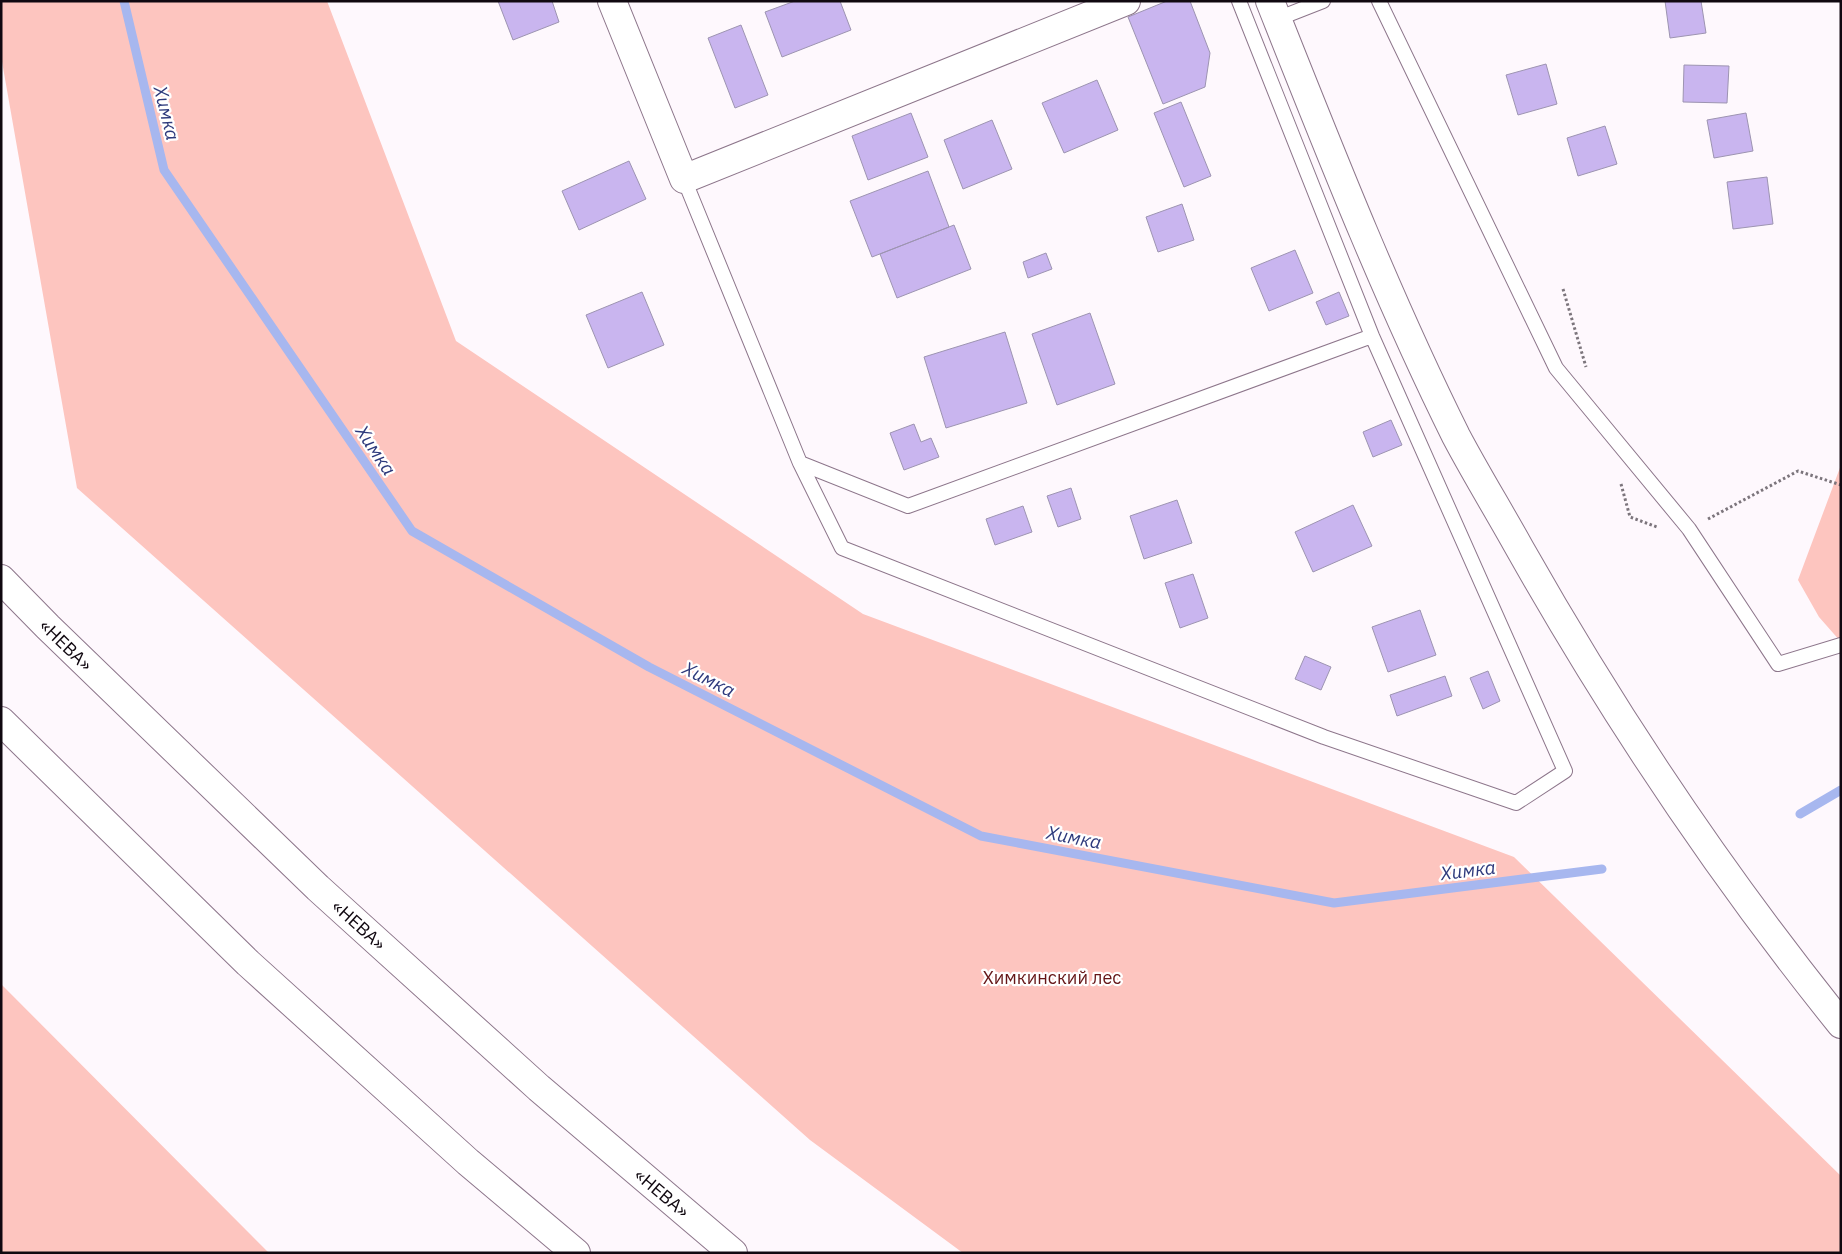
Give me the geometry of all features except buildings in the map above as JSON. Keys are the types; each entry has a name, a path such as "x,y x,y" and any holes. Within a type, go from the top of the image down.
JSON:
{"main road":[{"path":"612,1 684,179 1126,1"},
{"path":"1273,10 1337,170 1396,306 1457,437 1570,637 1672,799 1795,967 1841,1024"},
{"name":"«НЕВА»","path":"1,579 48,627 318,888 539,1088 733,1253"},
{"path":"1,721 248,963 468,1162 576,1253"}],"lane":[{"path":"684,179 800,463 842,548 1324,737 1516,803 1565,771 1372,336 1239,1"},
{"path":"1273,10 1323,1"},
{"path":"1379,1 1556,368 1689,529 1778,664 1841,645"},
{"path":"800,463 908,506 1372,336"}],"path":[{"path":"1563,289 1587,371"},
{"path":"1620,480 1630,517 1678,535 1798,471 1841,485"}],"green space":[{"name":"Химкинский лес","path":"1,1 327,1 456,341 863,614 1514,857 1841,1176 1841,1253 963,1253 810,1140 77,488 1,56"},
{"path":"1841,465 1841,642 1819,617 1798,580"},
{"path":"1,984 269,1253 1,1253"}],"waterway":[{"name":"Химка","path":"124,1 164,170 412,531 649,667 981,836 1334,903 1602,869"},
{"name":"Химка","path":"1800,814 1841,790"}]}
